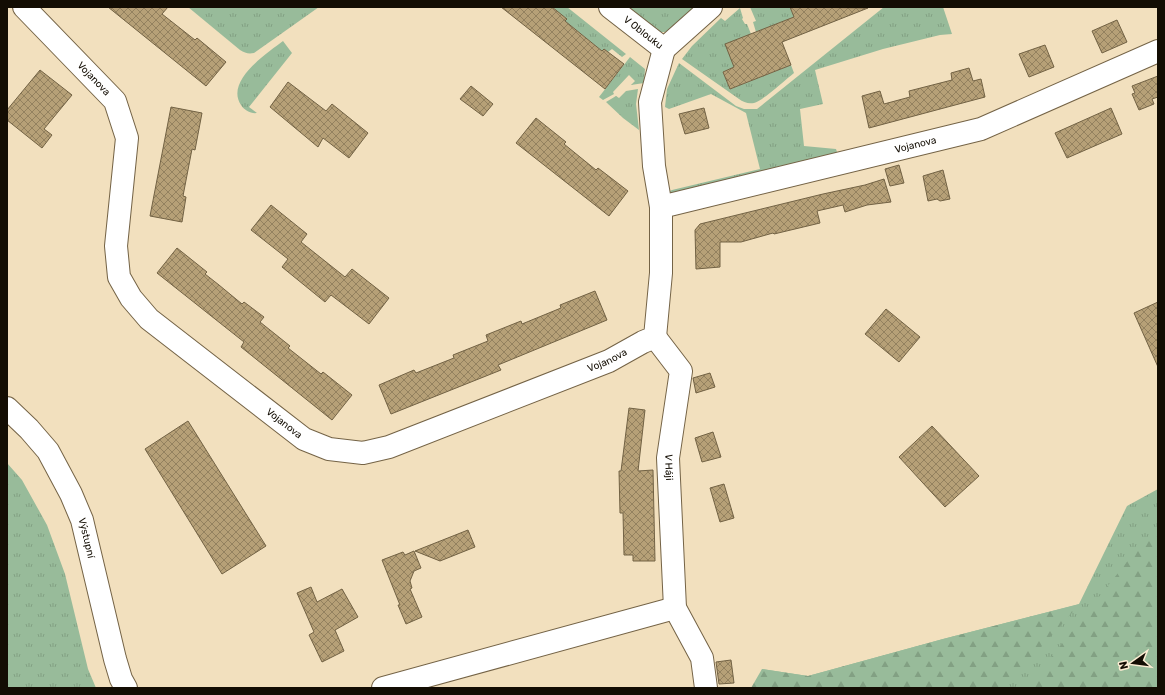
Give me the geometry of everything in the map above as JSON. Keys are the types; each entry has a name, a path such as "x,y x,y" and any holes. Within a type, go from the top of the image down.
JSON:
{"street":[{"name":"Vojanova","path":"24,7 115,101 127,138 116,246 119,277 131,298 149,319 304,439 329,449 363,453 389,447 609,361 655,337"},
{"name":"V Oblouku","path":"610,7 664,49 711,7"},
{"path":"655,337 661,273 661,207 654,166 650,102 664,49"},
{"name":"Vojanova","path":"661,207 981,129 1158,50"},
{"name":"V Háji","path":"655,337 681,371 668,458 674,608 702,658 706,688"},
{"name":"Výstupní","path":"7,408 29,429 48,451 66,483 82,520 115,659 121,679 126,688"},
{"path":"383,688 420,683 674,608"}],"green space":[{"path":"188,7 319,7 254,53 245,53"},
{"path":"555,7 567,7 626,54 622,57 612,49 608,52 604,49 602,51 565,21 567,19 554,9"},
{"path":"620,7 694,7 674,27 665,32 655,32"},
{"path":"750,7 790,7 794,17 756,32 753,22 756,21"},
{"path":"884,7 943,7 952,34 940,35 883,49 815,70 823,104 800,109 804,146 836,149 839,158 672,196 670,191 672,190 760,169 746,113 711,94 669,109 665,107 667,89 679,63 736,106 744,109 757,109"},
{"path":"740,8 742,19 745,24 747,24 751,34 734,67 723,72 730,89 791,65 794,73 769,94 754,103 744,102 682,59 692,46 721,18 725,21"},
{"path":"283,41 292,53 249,107 257,113 252,113 241,105 238,96 238,87 250,69 267,53"},
{"path":"630,57 645,69 644,83 631,85 635,81 629,75 613,92 614,94 603,100 599,97"},
{"path":"638,89 636,104 639,130 623,118 606,102 616,96 619,98 626,91"},
{"path":"7,463 22,480 47,525 65,574 88,669 96,688 7,688"},
{"path":"1158,489 1158,688 759,688 762,669 808,676 1079,604 1127,506"},
{"path":"1158,528 1158,688 1027,688 1137,549"},
{"path":"1080,604 1004,688 751,688 762,669 808,676 943,639"}],"building":[{"path":"108,7 168,7 162,14 195,40 197,38 226,62 206,86"},
{"path":"501,7 552,7 567,19 565,21 602,51 604,49 624,64 605,89"},
{"path":"790,7 868,8 782,42 791,65 730,89 723,72 734,67 725,44 794,17"},
{"path":"1117,20 1127,42 1102,53 1092,31"},
{"path":"1045,45 1054,67 1029,77 1019,54"},
{"path":"969,68 973,81 981,79 985,97 869,128 862,96 880,91 884,104 910,97 909,91 952,80 951,73"},
{"path":"40,70 72,95 44,129 52,135 42,148 7,120 7,110"},
{"path":"1158,76 1158,97 1152,99 1154,104 1139,110 1132,94 1135,93 1132,86"},
{"path":"288,82 326,111 332,104 368,133 349,158 323,138 318,147 270,107"},
{"path":"471,86 493,104 483,116 460,99"},
{"path":"171,107 202,113 195,150 192,149 183,196 186,197 182,222 150,216"},
{"path":"704,108 709,128 685,134 679,114"},
{"path":"1111,108 1122,134 1067,158 1055,133"},
{"path":"536,118 566,142 564,144 596,170 598,168 628,191 609,216 516,143"},
{"path":"899,165 904,183 890,186 885,169"},
{"path":"943,170 950,199 928,201 923,176"},
{"path":"884,179 891,202 867,205 845,212 843,205 817,211 820,223 773,233 741,242 720,242 720,267 696,269 695,230 700,224 865,185"},
{"path":"271,205 307,234 301,242 345,277 352,269 389,298 369,324 331,295 325,302 282,267 288,259 251,230"},
{"path":"177,248 207,272 205,274 242,304 244,302 264,317 260,322 290,346 288,348 321,374 323,372 352,395 332,420 241,347 244,342 157,273"},
{"path":"595,291 607,320 498,365 501,370 391,414 379,385 414,370 416,373 454,358 453,355 488,341 486,335 521,321 522,324 561,308 560,305"},
{"path":"1158,302 1158,367 1134,313"},
{"path":"886,309 920,337 899,362 865,334"},
{"path":"710,373 715,387 696,393 693,378"},
{"path":"629,408 645,410 638,471 653,470 655,561 633,561 633,555 624,555 623,513 620,513 619,471 621,471"},
{"path":"188,421 266,546 222,574 145,449"},
{"path":"932,426 979,476 945,507 899,457"},
{"path":"713,432 721,457 702,462 695,438"},
{"path":"724,484 734,518 720,522 710,488"},
{"path":"468,530 475,547 440,561 415,551"},
{"path":"414,551 421,568 414,571 410,581 412,588 410,589 422,617 406,624 382,560 403,552 405,555"},
{"path":"311,587 317,602 342,589 358,617 335,630 344,651 322,662 309,635 314,632 297,593"},
{"path":"731,660 734,683 719,684 716,662"}]}
